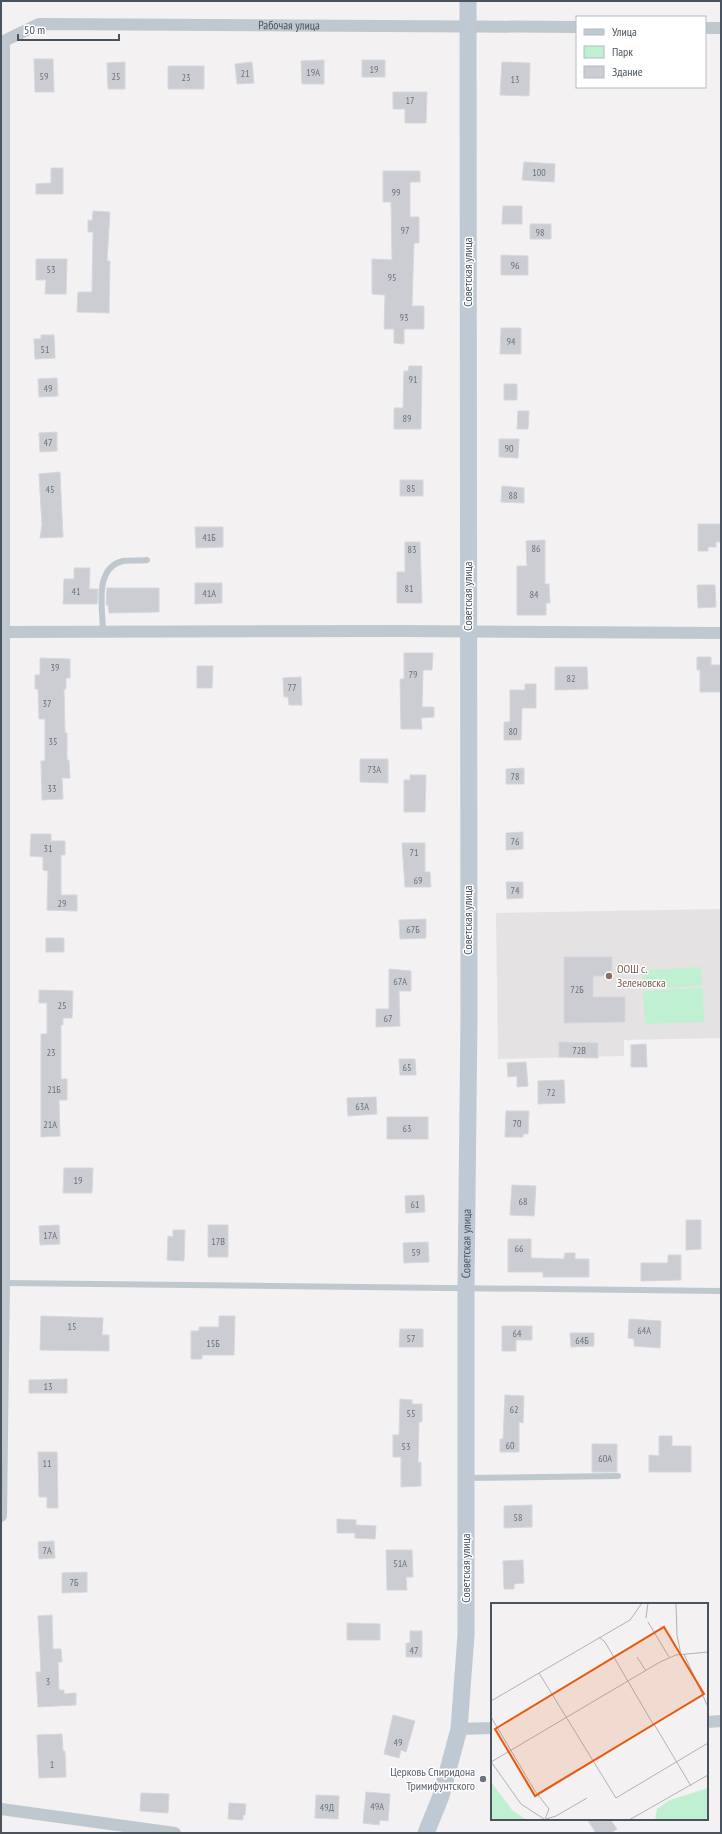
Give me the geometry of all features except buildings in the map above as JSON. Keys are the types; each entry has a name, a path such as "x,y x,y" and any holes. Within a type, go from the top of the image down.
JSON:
{"street":[{"name":"Советская улица","path":"426,1833 441,1796 459,1729 466,1635 466,1290 469,1022 468,1"},
{"name":"Рабочая улица","path":"3,41 39,24 576,27"},
{"path":"706,28 721,28"},
{"path":"1,1516 2,1295 4,1283 3,41"},
{"path":"3,632 468,631 721,633"},
{"path":"708,1722 721,1722"},
{"path":"459,1729 491,1728"},
{"path":"1,1809 175,1833"}],"lane":[{"path":"103,632 102,584 104,574 113,566 122,561 147,560"},
{"path":"4,1283 466,1290 721,1291"},
{"path":"466,1478 618,1476"}],"shaded area":[{"name":"ООШ с. Зеленовска","path":"721,909 721,1038 624,1040 624,1056 498,1059 496,913"}],"green space":[{"path":"701,967 702,986 644,989 643,970"},
{"path":"703,988 704,1022 645,1024 643,991"}],"place":[{"name":"ООШ с. Зеленовска","path":"609,976"},
{"name":"Церковь Спиридона Тримифунтского","path":"483,1779"}]}
